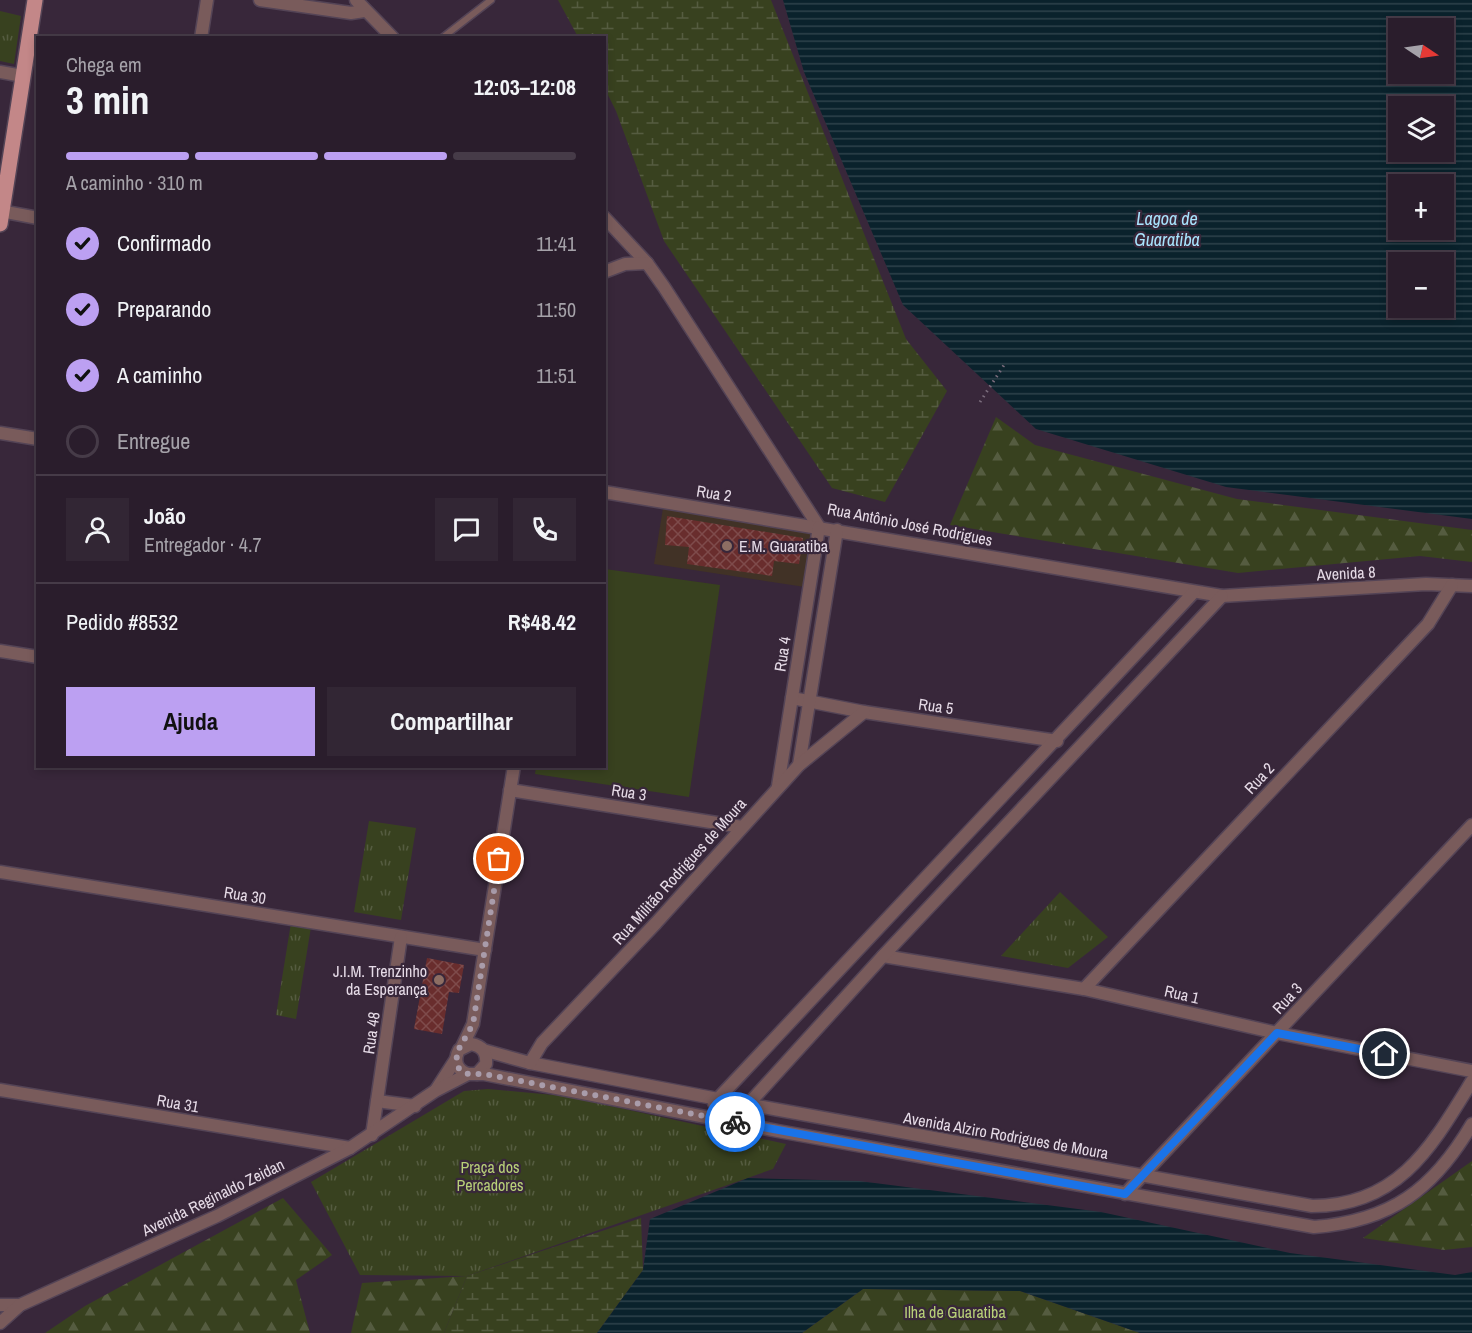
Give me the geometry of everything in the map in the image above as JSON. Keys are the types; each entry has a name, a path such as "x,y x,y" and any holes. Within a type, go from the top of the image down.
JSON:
{"main road":[{"path":"1,215 35,0"}],"street":[{"path":"201,36 207,0"},
{"path":"260,0 351,13 364,11"},
{"path":"356,0 380,33"},
{"path":"0,72 23,76"},
{"path":"1,215 36,218"},
{"name":"Rua Antônio José Rodrigues","path":"606,219 647,263 819,527 1222,596"},
{"path":"606,271 625,264 647,263"},
{"path":"0,434 36,439"},
{"name":"Rua 2","path":"606,492 819,527"},
{"name":"Rua 4","path":"778,788 819,527"},
{"path":"799,765 837,530"},
{"name":"Rua 2","path":"1084,989 1428,624 1452,585"},
{"name":"Avenida 8","path":"1222,596 1472,586"},
{"path":"703,1114 1057,741 1194,592"},
{"path":"733,1121 883,956 1222,596"},
{"path":"0,651 36,657"},
{"name":"Rua 5","path":"792,698 864,712 1057,741"},
{"name":"Rua Militão Rodrigues de Moura","path":"530,1063 542,1043 656,923 799,765 864,712"},
{"name":"Avenida Reginaldo Zeidan","path":"435,1091 456,1059 473,1024 514,768"},
{"name":"Rua 3","path":"510,790 742,827"},
{"name":"Rua 3","path":"1125,1194 1472,825"},
{"name":"Rua 30","path":"0,872 485,950"},
{"name":"Rua 48","path":"372,1135 401,937"},
{"name":"Rua 1","path":"883,956 1084,989 1277,1033 1472,1071"},
{"name":"Avenida Reginaldo Zeidan","path":"473,1024 482,1048"},
{"path":"462,1047 471,1044 482,1048 486,1064 472,1074"},
{"name":"Avenida Alziro Rodrigues de Moura","path":"482,1048 530,1063 718,1099 1289,1204 1327,1206 1360,1199 1401,1176 1426,1153 1472,1081"},
{"path":"456,1059 459,1069 472,1074 703,1114 778,1131 1286,1224 1314,1227 1368,1219 1422,1190 1453,1154 1472,1124"},
{"path":"541,1086 545,1066"},
{"name":"Avenida Reginaldo Zeidan","path":"0,1323 20,1305 217,1216 350,1148 416,1106 435,1091 472,1074"},
{"name":"Rua 31","path":"0,1090 350,1148"},
{"path":"377,1101 416,1106"},
{"path":"778,1131 788,1111"},
{"path":"0,1305 20,1305"}],"lane":[{"path":"445,36 491,0"}],"path":[{"path":"980,402 1006,362"}],"shaded area":[{"path":"663,508 813,531 805,587 654,564"}],"green space":[{"path":"558,0 771,0 906,339 947,391 885,502 832,488 664,241 616,111 606,91 606,36 577,36"},
{"path":"0,11 21,16 14,64 0,61"},
{"path":"996,417 1035,445 1237,499 1472,530 1472,562 1420,556 1238,573 950,525"},
{"path":"606,569 720,585 689,797 535,774 536,768 606,768"},
{"path":"369,821 416,828 401,920 354,912"},
{"path":"1060,892 1108,937 1068,968 1001,956"},
{"path":"291,923 311,927 296,1019 276,1015"},
{"name":"Praça dos Percadores","path":"488,1089 564,1096 786,1144 773,1169 467,1276 360,1275 311,1182 464,1091"},
{"path":"1472,1161 1472,1247 1444,1250 1363,1238"},
{"path":"283,1198 332,1255 296,1280 310,1333 45,1333 85,1306"},
{"path":"641,1218 643,1270 597,1333 444,1333 467,1276"},
{"path":"467,1276 444,1333 351,1333 362,1283"},
{"name":"Ilha de Guaratiba","path":"863,1289 1020,1291 1140,1333 802,1333"}],"water":[{"name":"Lagoa de Guaratiba","path":"783,0 1472,0 1472,519 1226,487 1036,429 903,305 804,72"},
{"path":"748,1178 859,1181 1101,1212 1290,1253 1455,1275 1472,1272 1472,1333 1140,1333 1020,1291 863,1289 802,1333 597,1333 643,1270 650,1219"}],"building":[{"path":"667,516 803,538 799,564 774,561 772,576 687,564 689,547 665,545"},
{"path":"427,958 464,965 459,993 449,992 442,1034 414,1029"}],"way so far":[{"path":"499,859 473,1024 456,1054 456,1065 459,1069 472,1075 484,1074 703,1114 735,1122"}],"place":[{"name":"E.M. Guaratiba","path":"727,546"},
{"name":"J.I.M. Trenzinho da Esperança","path":"439,980"}],"route":[{"path":"735,1122 1125,1194 1277,1033 1385,1054"}]}
